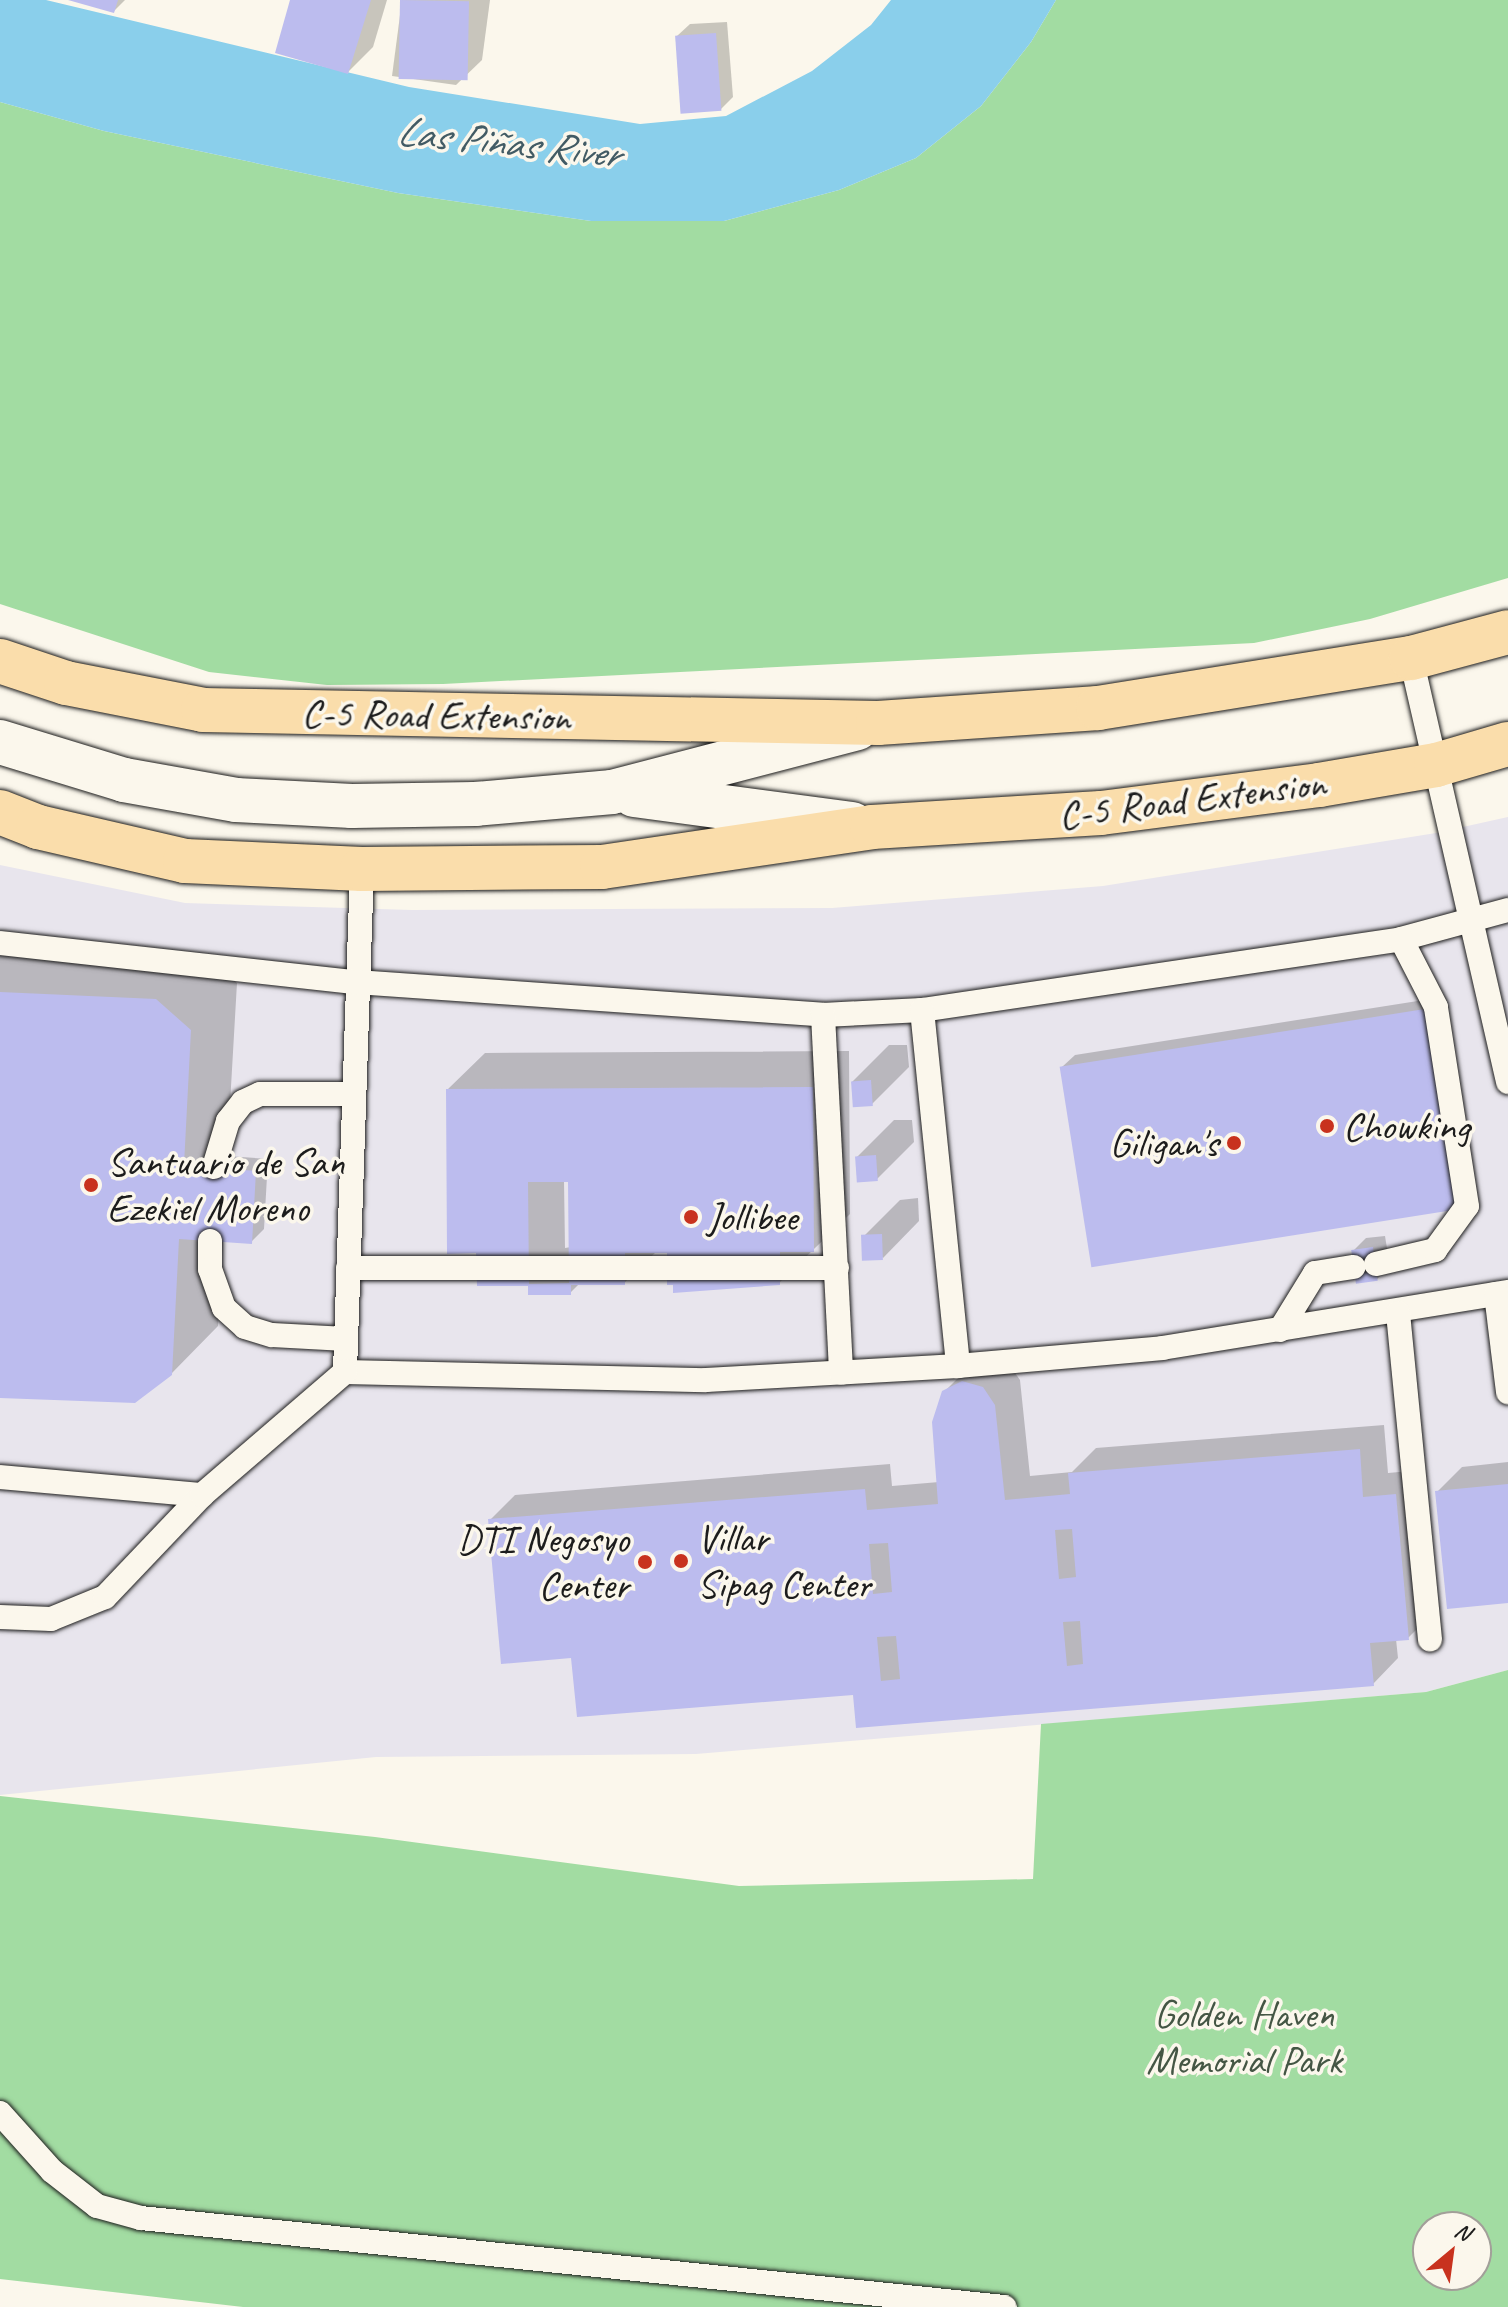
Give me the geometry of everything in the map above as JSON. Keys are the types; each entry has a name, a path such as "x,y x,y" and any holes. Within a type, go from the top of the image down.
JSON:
{"main road":[{"name":"C-5 Road Extension","path":"0,661 66,683 203,710 878,723 1098,708 1411,658 1508,632"},
{"name":"C-5 Road Extension","path":"0,742 124,780 236,800 414,805 612,792 878,723"},
{"name":"C-5 Road Extension","path":"0,812 38,827 185,861 362,869 602,867 872,827 1101,813 1436,765 1508,744"},
{"name":"C-5 Road Extension","path":"612,792 872,827"}],"lane":[{"path":"1411,658 1508,1082"},
{"path":"345,1372 362,869"},
{"path":"0,943 356,982 823,1015 922,1010 1401,939 1508,910"},
{"path":"1280,1330 1315,1273 1365,1266 1435,1250 1467,1206 1436,1007 1401,939"},
{"path":"922,1010 958,1366"},
{"path":"823,1015 841,1373"},
{"path":"214,1167 228,1121 243,1102 260,1094 352,1094"},
{"path":"210,1241 210,1269 224,1308 245,1327 272,1335 346,1339"},
{"path":"348,1268 837,1268"},
{"path":"0,1617 51,1619 105,1597 202,1495 345,1372 706,1380 958,1366 1162,1348 1398,1313 1502,1293 1508,1392"},
{"path":"1398,1313 1430,1639"},
{"path":"0,1477 202,1495"},
{"path":"0,2113 52,2171 97,2206 141,2218 1004,2307"}],"shaded area":[{"name":"Villar Sipag Center","path":"1508,817 1508,1670 1426,1692 696,1754 376,1757 0,1795 0,865 185,903 412,910 832,908 1103,886 1436,833"}],"green space":[{"path":"1056,0 1508,0 1508,578 1370,619 1254,643 443,684 327,685 209,672 0,604 0,102 104,131 398,193 591,221 724,221 839,190 916,158 981,106 1031,42"},
{"name":"Golden Haven Memorial Park","path":"1508,1670 1508,2307 243,2307 0,2279 0,1796 375,1837 739,1886 1033,1879 1041,1724 1426,1692"}],"water":[{"name":"Las Piñas River","path":"0,0 46,0 409,87 640,124 726,116 812,71 871,25 891,0 1056,0 1031,42 981,106 916,158 839,190 724,221 591,221 398,193 104,131 0,102"}],"building":[{"path":"68,0 118,0 114,13"},
{"path":"290,0 371,0 348,74 275,53"},
{"path":"400,0 469,1 468,80 399,79"},
{"path":"716,33 721,111 681,114 675,36"},
{"name":"Santuario de San Ezekiel Moreno","path":"0,992 156,999 191,1030 184,1165 256,1171 252,1244 179,1239 172,1375 135,1403 0,1398"},
{"path":"1431,1008 1463,1209 1091,1267 1060,1067"},
{"path":"871,1080 873,1106 853,1107 851,1081"},
{"name":"Jollibee","path":"813,1087 814,1252 780,1252 780,1285 673,1293 673,1285 667,1285 667,1253 625,1253 625,1285 571,1285 571,1295 528,1295 528,1286 477,1286 476,1253 447,1254 446,1089","holes":["528,1182 568,1182 569,1283 529,1284"]},
{"path":"876,1155 878,1181 857,1182 855,1156"},
{"path":"882,1234 883,1260 862,1261 861,1235"},
{"path":"1373,1247 1378,1281 1356,1284 1351,1250"},
{"name":"Villar Sipag Center","path":"962,1381 983,1387 995,1405 1005,1500 1070,1494 1068,1473 1360,1449 1363,1497 1396,1494 1409,1640 1370,1643 1374,1686 856,1728 853,1695 577,1717 571,1658 501,1664 488,1519 865,1489 867,1510 938,1504 932,1422 942,1391","holes":["1072,1529 1076,1577 1059,1579 1055,1530","888,1543 892,1592 873,1594 869,1544","1080,1621 1083,1664 1067,1666 1063,1622","896,1636 900,1679 881,1681 877,1637"]},
{"path":"1508,1484 1508,1603 1447,1609 1435,1491"}],"place":[{"name":"Chowking","path":"1327,1126"},
{"name":"Giligan's","path":"1234,1143"},
{"name":"Santuario de San Ezekiel Moreno","path":"91,1185"},
{"name":"Jollibee","path":"691,1217"},
{"name":"Villar Sipag Center","path":"681,1561"},
{"name":"DTI Negosyo Center","path":"645,1562"}]}
